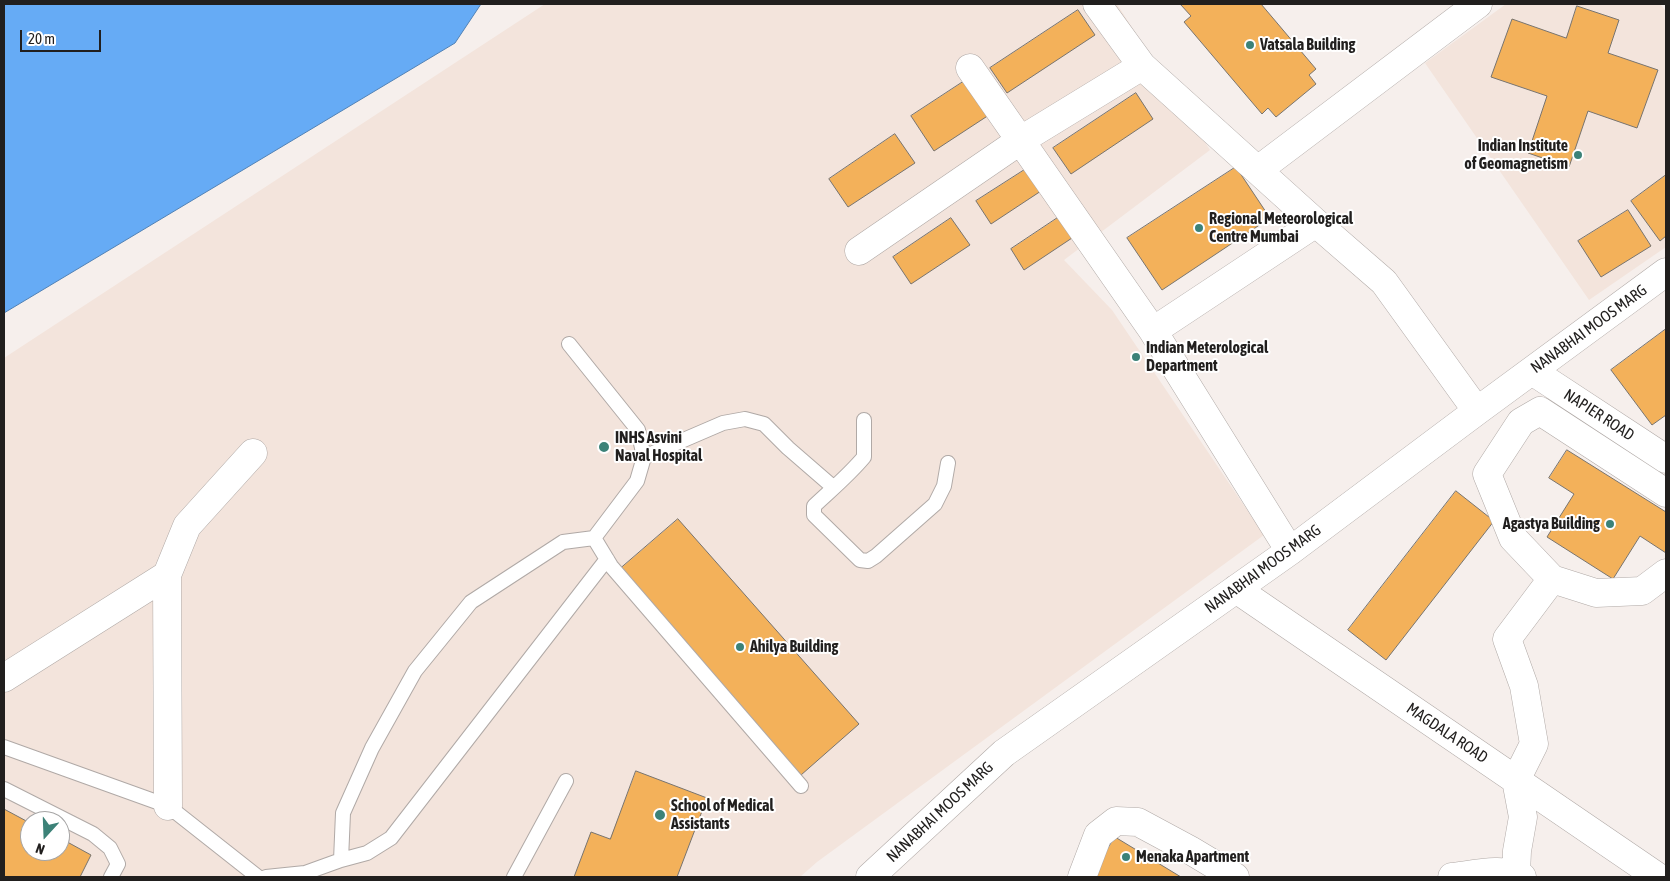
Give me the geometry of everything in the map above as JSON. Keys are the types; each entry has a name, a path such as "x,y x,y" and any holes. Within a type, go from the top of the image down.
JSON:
{"street":[{"path":"1098,4 1142,66 1384,282 1476,411"},
{"path":"1258,170 1478,4"},
{"path":"859,251 1021,140 1142,66"},
{"path":"970,68 1153,331 1290,551"},
{"path":"1153,331 1316,223"},
{"name":"NANABHAI MOOS MARG","path":"870,877 1004,754 1290,551 1476,411 1666,272"},
{"name":"NAPIER ROAD","path":"1532,371 1666,459"},
{"path":"1664,485 1540,411 1521,422 1487,474 1513,538 1552,579 1596,593 1642,591 1666,573"},
{"path":"168,806 167,575 188,526 253,453"},
{"path":"4,678 167,575"},
{"path":"1452,877 1489,873 1519,876 1517,851 1523,817 1516,780 1534,744 1524,686 1507,639 1552,579"},
{"name":"MAGDALA ROAD","path":"1236,589 1658,877"},
{"path":"1082,877 1098,835 1116,821 1138,822 1235,877"}],"lane":[{"path":"341,860 343,813 372,748 415,671 470,602 562,542 594,538 637,481 644,457 638,430 569,344"},
{"path":"644,457 723,423 745,419 764,424 788,448 833,487"},
{"path":"864,420 864,458 814,506 814,515 860,560 868,561 935,504 944,486 948,463"},
{"path":"594,538 607,559 801,786"},
{"path":"266,877 305,873 367,853 391,838 607,559"},
{"path":"4,747 168,806 258,877"},
{"path":"514,877 566,781"},
{"path":"4,788 93,834 110,848 118,864 111,877"}],"shaded area":[{"name":"INHS Asvini Naval Hospital","path":"545,4 1117,4 1210,150 1064,260 1112,310 1264,535 817,862 800,877 4,877 4,358"},
{"name":"Indian Institute of Geomagnetism","path":"1506,4 1660,4 1666,11 1666,247 1589,300 1425,63"}],"water":[{"path":"4,4 481,4 455,43 4,313"}],"building":[{"name":"Vatsala Building","path":"1182,4 1261,4 1316,69 1309,75 1316,84 1276,117 1268,108 1262,114 1184,22 1191,16"},
{"path":"1577,6 1619,20 1608,53 1658,70 1637,128 1588,111 1569,167 1528,153 1547,96 1491,77 1512,19 1566,38"},
{"path":"1078,10 1095,35 1007,93 990,68"},
{"path":"966,80 989,115 934,151 911,116"},
{"path":"1136,93 1153,119 1071,174 1053,148"},
{"path":"895,134 915,163 848,207 829,179"},
{"name":"Regional Meteorological Centre Mumbai","path":"1236,167 1270,218 1162,290 1127,238"},
{"path":"1026,169 1041,191 991,224 976,201"},
{"path":"1666,175 1666,236 1660,241 1631,201"},
{"path":"1628,210 1651,246 1601,277 1578,241"},
{"path":"1065,213 1078,234 1024,270 1011,249"},
{"path":"951,218 970,245 911,284 893,257"},
{"path":"1666,329 1666,415 1652,425 1611,370"},
{"name":"Agastya Building","path":"1567,450 1666,512 1666,553 1640,536 1613,579 1547,537 1574,494 1549,478"},
{"path":"1456,491 1494,521 1386,660 1348,630"},
{"name":"Ahilya Building","path":"678,519 859,724 801,775 620,569"},
{"name":"School of Medical Assistants","path":"636,771 707,798 677,877 574,877 591,832 610,839"},
{"path":"4,809 20,818 20,861 70,861 70,843 91,855 80,877 4,877"},
{"name":"Menaka Apartment","path":"1115,837 1181,877 1091,877"}],"place":[{"name":"Vatsala Building","path":"1250,45"},
{"name":"Indian Institute of Geomagnetism","path":"1578,155"},
{"name":"Regional Meteorological Centre Mumbai","path":"1199,228"},
{"name":"Indian Meterological Department","path":"1136,357"},
{"name":"INHS Asvini Naval Hospital","path":"604,447"},
{"name":"Agastya Building","path":"1610,524"},
{"name":"Ahilya Building","path":"740,647"},
{"name":"School of Medical Assistants","path":"660,815"},
{"name":"Menaka Apartment","path":"1126,857"}]}
